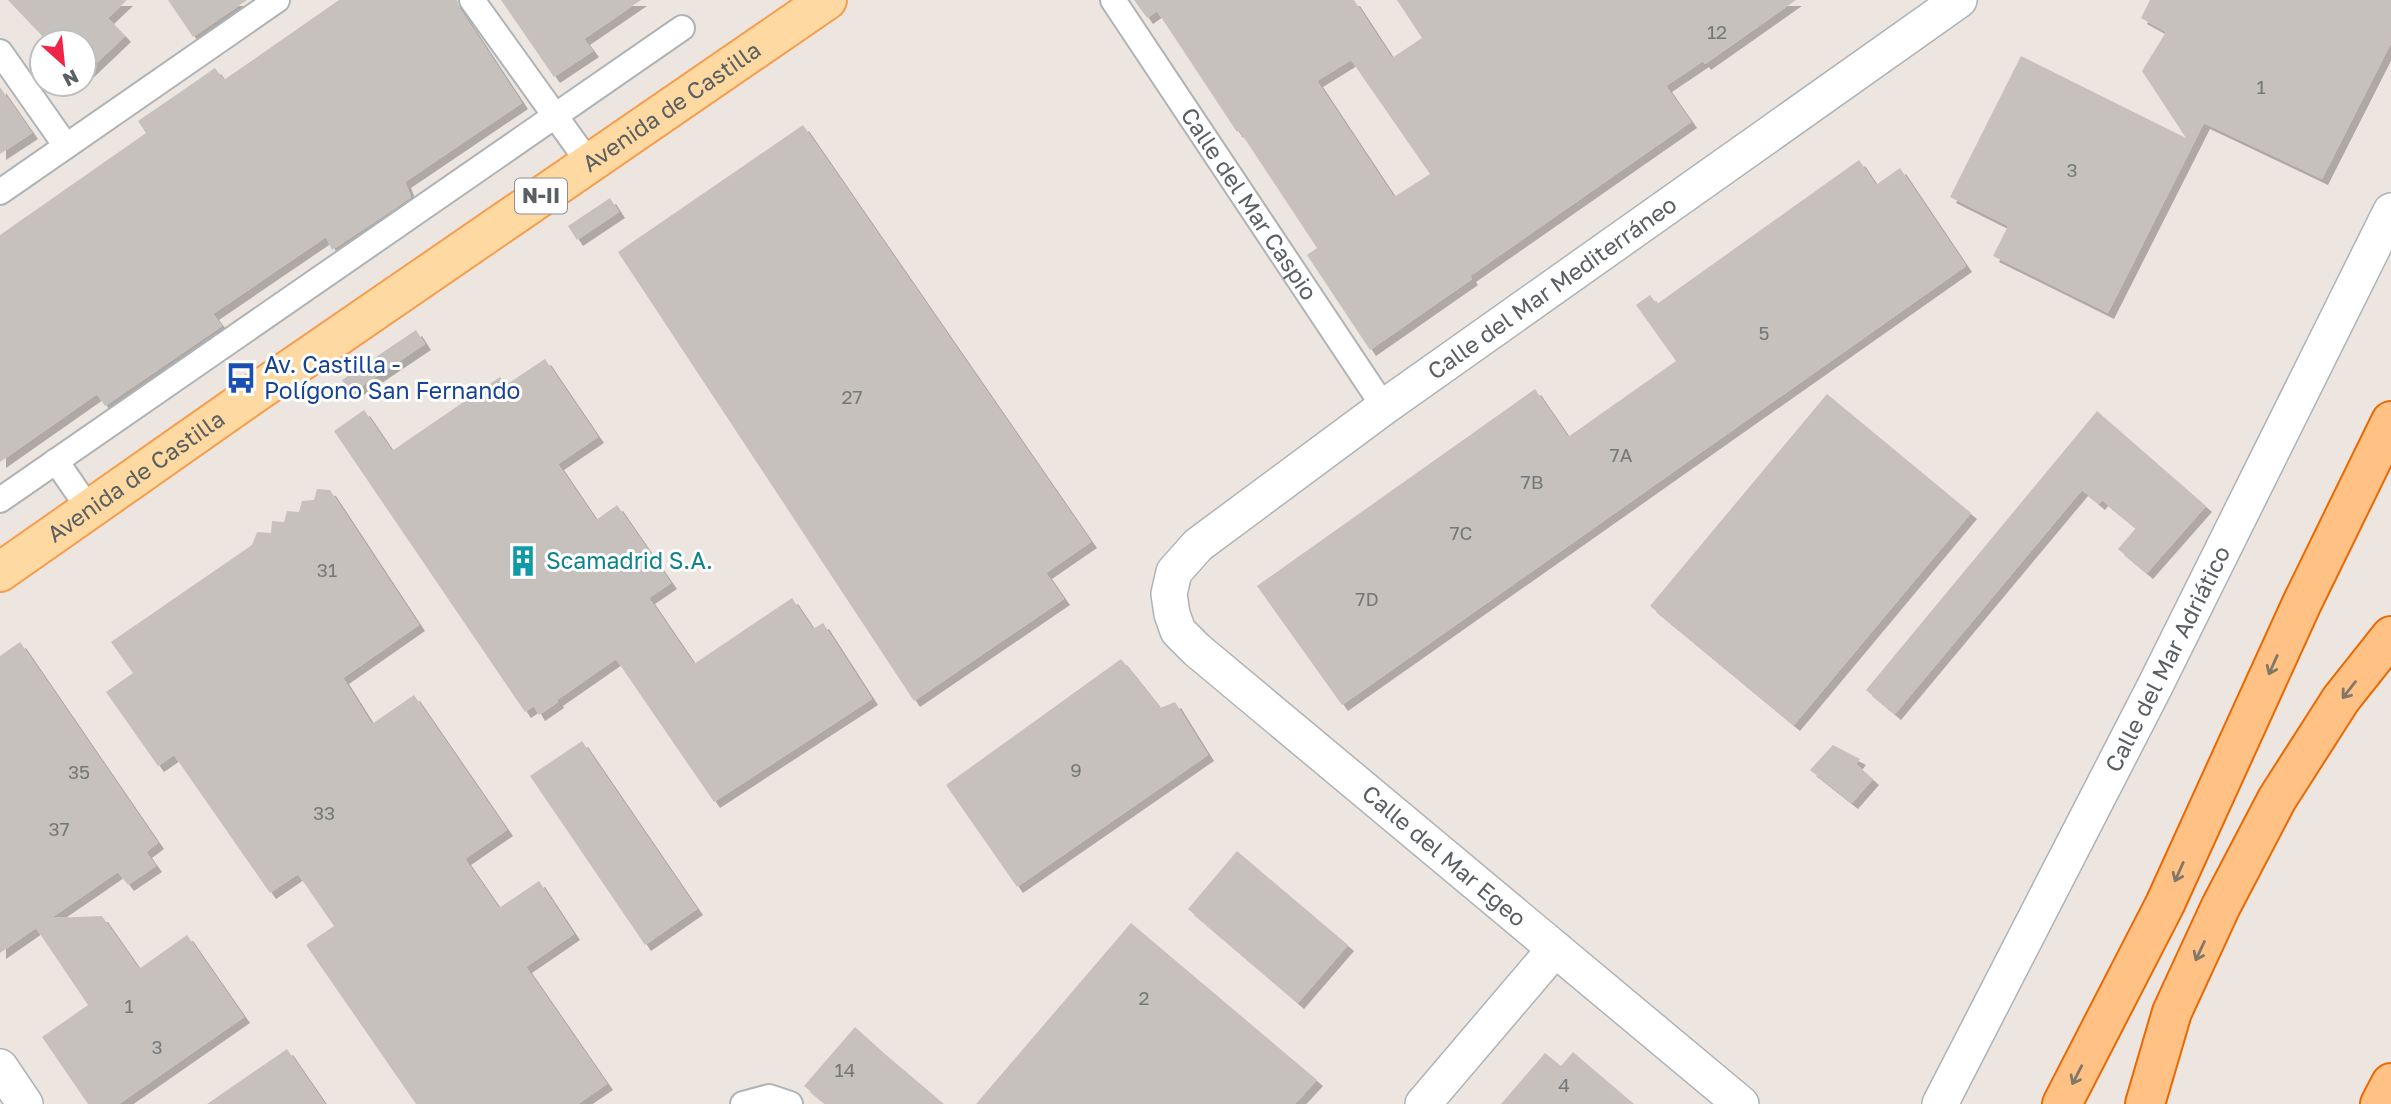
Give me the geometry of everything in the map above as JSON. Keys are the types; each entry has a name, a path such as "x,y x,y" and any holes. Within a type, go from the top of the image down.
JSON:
{"highway":[{"path":"2062,1104 2165,904 2302,603 2391,421"},
{"path":"2302,603 2391,471"},
{"path":"2145,1104 2172,1012 2221,906 2277,799 2341,699 2391,636"},
{"path":"2380,1104 2391,1083"}],"main road":[{"name":"Avenida de Castilla","path":"0,572 827,0"}],"street":[{"path":"0,192 277,0"},
{"path":"472,0 589,163"},
{"name":"Calle del Mar Caspio","path":"1113,0 1384,407"},
{"name":"Calle del Mar Mediterráneo","path":"1169,594 1174,572 1198,545 1384,407 1959,0"},
{"path":"0,500 682,28"},
{"path":"0,52 66,146"},
{"name":"Calle del Mar Adriático","path":"1940,1104 2155,686 2391,211"},
{"path":"56,461 89,509"},
{"name":"Calle del Mar Egeo","path":"1169,594 1178,631 1197,650 1741,1104"},
{"path":"1423,1104 1555,949"},
{"path":"0,1067 25,1104"},
{"path":"743,1104 769,1097 790,1104"}],"building":[{"path":"8,0 127,0 108,18 125,36 98,62 98,28 35,28"},
{"path":"168,0 247,0 193,37"},
{"path":"339,0 457,0 460,9 522,103 405,182 411,197 394,209 332,250 326,237 213,314 222,326 105,406 97,394 0,462 0,235 146,133 138,121 215,68 224,80"},
{"path":"501,0 641,0 584,39 593,51 554,77"},
{"path":"1134,0 1354,0 1392,58 1422,38 1397,0 1796,0 1705,64 1703,61 1666,86 1691,122 1470,276 1472,279 1370,350 1307,255 1317,248 1239,130 1237,132 1157,11 1147,18","holes":["1351,60 1430,174 1394,197 1317,81"]},
{"path":"2150,0 2391,0 2391,43 2322,179 2204,123 2108,313 1993,256 2008,226 1950,197 2021,56 2186,138 2142,71 2166,32 2141,18"},
{"path":"0,87 32,133 0,154"},
{"path":"803,125 1091,542 1046,573 1064,599 914,701 618,252"},
{"path":"1859,160 1876,185 1900,168 1966,266 1342,705 1257,586 1535,389 1568,437 1676,361 1636,305 1650,295 1657,304"},
{"path":"610,198 619,212 577,240 568,226"},
{"path":"416,330 425,344 352,393 342,380"},
{"name":"Scamadrid S.A.","path":"545,359 598,437 558,464 596,520 617,505 671,583 649,598 694,664 792,598 813,629 823,623 872,699 714,802 616,659 539,715 534,706 525,712 334,431 364,410 392,451 500,377 506,385"},
{"path":"1827,394 1971,513 1794,725 1650,606"},
{"path":"2097,411 2206,506 2147,573 2118,549 2136,528 2102,500 2099,504 2082,490 1895,714 1866,690"},
{"path":"317,489 330,490 419,625 343,678 372,724 414,695 507,830 465,859 499,908 539,881 574,934 526,967 607,1084 578,1104 416,1104 306,945 334,926 298,874 270,893 174,755 158,766 106,692 133,673 111,642 252,545 257,532 271,533 272,521 284,522 287,511 299,512 302,501 314,500"},
{"path":"20,642 158,843 146,852 156,866 128,885 118,872 51,918 102,916 139,969 187,935 244,1017 119,1104 88,1104 42,1037 88,1005 36,928 0,953 0,656"},
{"path":"1121,659 1160,708 1175,702 1208,755 1017,887 946,785"},
{"path":"582,741 697,909 645,945 530,776"},
{"path":"1833,745 1860,759 1856,764 1873,779 1852,803 1810,770"},
{"path":"1237,851 1348,945 1298,1003 1188,909"},
{"path":"1131,923 1317,1080 1295,1104 976,1104"},
{"path":"855,1027 944,1104 826,1104 804,1086"},
{"path":"287,1049 325,1104 207,1104"},
{"path":"1573,1052 1634,1104 1501,1104 1545,1053 1561,1066"}],"place":[{"name":"Av. Castilla - Polígono San Fernando","path":"241,378"},
{"name":"Scamadrid S.A.","path":"523,561"}]}
